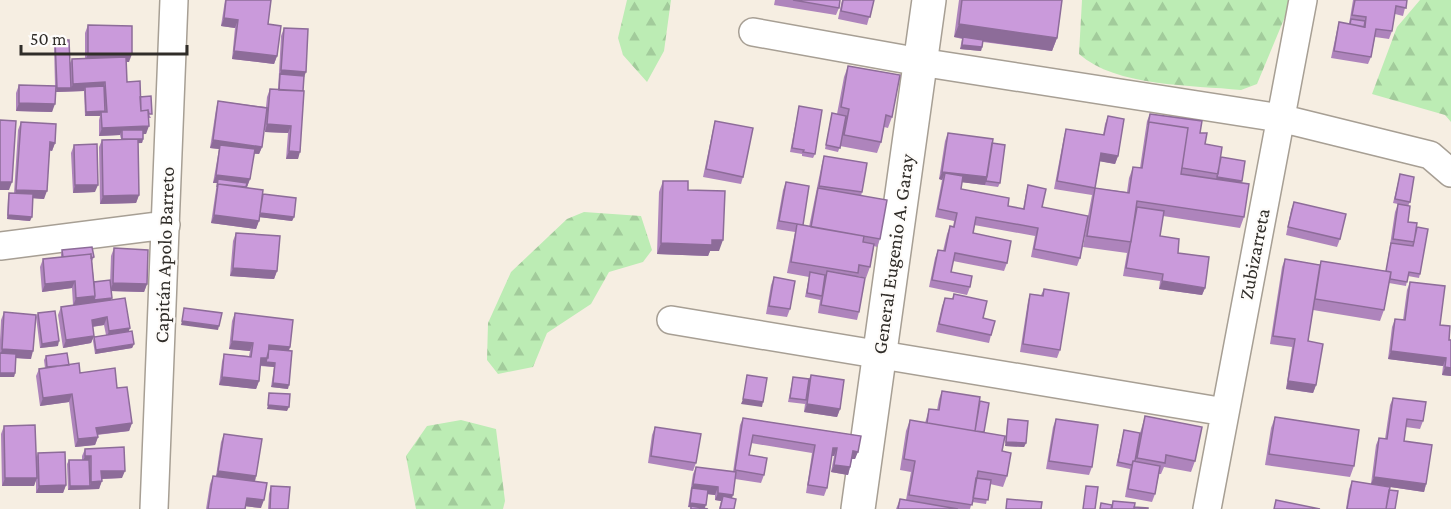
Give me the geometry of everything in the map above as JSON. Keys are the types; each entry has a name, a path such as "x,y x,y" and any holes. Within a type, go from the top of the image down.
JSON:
{"street":[{"name":"Capitán Apolo Barreto","path":"154,509 174,0"},
{"name":"General Eugenio A. Garay","path":"858,509 929,0"},
{"name":"Zubizarreta","path":"1207,509 1303,0"},
{"path":"753,32 920,62 1280,118 1430,155 1451,173"},
{"path":"0,246 166,225"},
{"path":"671,320 1225,412"}],"green space":[{"path":"627,0 671,0 664,51 647,82 623,55 618,38"},
{"path":"1082,0 1292,0 1257,84 1241,90 1134,79 1095,65 1079,54"},
{"path":"1420,0 1451,0 1451,122 1445,115 1372,94 1397,27"},
{"path":"584,212 641,216 652,250 643,262 609,272 591,304 547,333 533,367 498,374 487,360 488,323 511,272 567,219"},
{"path":"461,420 496,429 505,501 503,509 416,509 406,456 427,426"}],"building":[{"path":"226,0 271,0 268,24 281,26 277,56 234,51 238,20 224,18"},
{"path":"793,0 840,0 839,8"},
{"path":"843,0 874,0 870,17 841,11"},
{"path":"962,0 1062,0 1057,38 959,24"},
{"path":"1355,0 1407,0 1406,8 1396,6 1392,31 1376,29 1371,57 1334,51 1339,22 1365,27 1366,17 1352,15"},
{"path":"1351,19 1365,21 1364,27 1350,24"},
{"path":"88,25 132,26 132,54 88,54"},
{"path":"284,28 308,29 306,72 281,70"},
{"path":"963,37 983,40 982,47 962,45"},
{"path":"55,40 69,40 71,88 57,88"},
{"path":"126,57 127,82 140,81 141,111 148,110 149,126 102,128 101,112 107,112 105,82 73,84 72,59"},
{"path":"848,66 900,75 892,117 886,115 881,142 844,135 849,109 841,107"},
{"path":"280,74 304,76 303,91 279,90"},
{"path":"19,85 56,86 55,104 19,103"},
{"path":"104,86 105,111 86,112 85,87"},
{"path":"270,89 304,91 300,152 289,151 291,126 267,124"},
{"path":"151,96 152,114 149,114 148,110 141,111 140,97"},
{"path":"218,101 267,108 262,147 213,140"},
{"path":"799,106 822,110 815,154 792,148"},
{"path":"832,113 846,116 840,148 826,145"},
{"path":"1150,114 1202,121 1200,133 1207,133 1205,144 1222,147 1218,174 1182,168 1188,128 1149,122 1148,125"},
{"path":"1108,116 1124,119 1118,156 1101,153 1095,188 1057,181 1066,129 1104,135"},
{"path":"0,120 16,121 12,182 0,182"},
{"path":"715,121 753,128 743,177 706,169"},
{"path":"21,122 56,124 55,143 50,142 47,191 16,190"},
{"path":"1149,122 1188,128 1181,174 1249,184 1244,217 1137,201 1131,242 1087,236 1095,188 1129,193 1133,167 1142,168"},
{"path":"122,130 143,130 143,139 122,139"},
{"path":"948,133 993,139 987,177 942,172"},
{"path":"138,139 139,195 103,196 102,140"},
{"path":"992,143 1005,145 1000,183 986,181"},
{"path":"97,144 98,185 75,185 74,145"},
{"path":"220,145 255,149 250,179 216,175"},
{"path":"824,156 867,163 862,192 819,186"},
{"path":"1221,157 1245,161 1242,181 1217,177"},
{"path":"945,173 963,176 961,189 1009,198 1008,206 1024,209 1028,185 1046,189 1042,207 1088,216 1080,258 1034,249 1038,228 976,217 973,233 1011,241 1007,263 955,253 951,272 972,276 970,287 932,280 938,250 945,251 950,226 954,227 957,213 938,209"},
{"path":"1400,174 1414,177 1410,202 1395,199"},
{"path":"218,179 247,183 246,187 218,184 217,187"},
{"path":"663,181 688,181 688,190 725,191 723,240 712,240 712,245 661,243"},
{"path":"786,182 809,186 803,225 779,221"},
{"path":"218,184 263,190 259,221 214,215"},
{"path":"818,188 887,200 880,239 811,227"},
{"path":"9,193 33,194 32,217 8,215"},
{"path":"263,194 296,198 294,217 260,213"},
{"path":"1294,202 1346,214 1340,239 1288,227"},
{"path":"1398,204 1410,206 1408,222 1417,223 1414,242 1393,239"},
{"path":"1137,207 1164,211 1160,236 1179,239 1178,253 1209,257 1205,288 1162,281 1163,274 1126,268"},
{"path":"797,224 864,236 863,242 874,244 870,267 859,265 858,273 791,262"},
{"path":"1417,227 1428,229 1420,274 1409,272 1407,282 1390,279 1391,272 1386,271 1391,243 1413,246"},
{"path":"236,233 280,236 277,271 233,268"},
{"path":"92,247 94,257 91,258 91,254 63,257 62,250"},
{"path":"114,248 148,250 147,284 113,283"},
{"path":"91,254 95,296 76,298 75,281 45,284 43,259"},
{"path":"1285,259 1320,265 1308,341 1323,344 1316,385 1288,381 1295,339 1273,336"},
{"path":"1321,261 1391,272 1384,310 1315,299"},
{"path":"827,271 865,278 859,312 821,305"},
{"path":"810,272 825,275 822,296 807,293"},
{"path":"774,277 795,281 790,309 769,306"},
{"path":"110,280 112,298 94,300 94,282"},
{"path":"1410,282 1445,286 1440,325 1450,326 1451,368 1445,367 1446,358 1391,351 1395,319 1405,320"},
{"path":"1044,289 1069,293 1060,350 1023,344 1030,294 1043,296"},
{"path":"954,294 987,301 983,318 995,321 991,335 939,324 945,298 953,299"},
{"path":"125,298 130,328 109,331 107,317 92,320 94,336 66,340 61,307"},
{"path":"184,308 222,313 219,326 182,321"},
{"path":"55,311 59,341 42,344 38,313"},
{"path":"4,312 36,315 33,351 2,349"},
{"path":"235,313 293,320 290,347 269,345 268,358 261,358 259,381 222,377 224,354 251,357 253,343 232,341"},
{"path":"132,331 134,344 96,350 94,337"},
{"path":"269,349 292,351 289,385 273,383 275,363 266,362"},
{"path":"0,353 16,354 15,373 0,373"},
{"path":"67,353 69,365 47,367 46,356"},
{"path":"79,363 80,373 115,368 117,388 127,387 132,423 96,428 98,437 78,439 72,394 43,398 39,369"},
{"path":"747,375 767,378 763,402 743,399"},
{"path":"811,375 844,380 840,409 807,404"},
{"path":"793,377 809,379 806,400 790,398"},
{"path":"942,391 980,397 975,431 927,423 929,409 939,410"},
{"path":"269,393 290,394 289,407 268,405"},
{"path":"1393,398 1426,402 1423,421 1407,419 1404,441 1432,445 1426,484 1374,477 1379,438 1387,439"},
{"path":"980,401 989,403 984,432 975,431"},
{"path":"1145,416 1202,427 1195,461 1166,455 1165,463 1137,458"},
{"path":"1275,417 1359,430 1354,466 1269,454"},
{"path":"743,418 861,436 858,452 853,451 850,467 834,465 837,448 833,448 827,488 808,485 815,445 753,435 749,455 767,458 764,475 735,470"},
{"path":"1008,419 1028,421 1026,443 1006,442"},
{"path":"1056,419 1098,425 1092,467 1049,461"},
{"path":"910,420 1005,436 1002,451 1011,453 1007,476 978,471 972,505 909,495 915,461 904,459"},
{"path":"35,425 37,478 5,478 4,426"},
{"path":"655,427 701,434 696,463 651,456"},
{"path":"1124,430 1140,433 1135,461 1132,465 1118,462"},
{"path":"224,434 262,439 256,476 218,471"},
{"path":"124,447 125,471 101,471 102,481 91,482 91,456 85,456 85,449"},
{"path":"65,452 66,485 39,486 38,453"},
{"path":"69,460 89,460 90,486 70,486"},
{"path":"1133,461 1160,466 1155,494 1128,489"},
{"path":"696,467 736,472 733,495 718,493 718,487 693,484"},
{"path":"213,476 267,483 264,500 247,498 245,509 208,509"},
{"path":"976,478 991,480 988,500 973,498"},
{"path":"1352,481 1390,487 1386,509 1347,509"},
{"path":"271,486 290,487 288,509 270,509"},
{"path":"1086,486 1098,487 1095,509 1083,509"},
{"path":"692,488 708,490 706,505 690,503"},
{"path":"1389,490 1398,491 1395,509 1386,509"},
{"path":"723,496 736,499 734,509 720,509"},
{"path":"900,499 958,509 898,509"},
{"path":"1007,499 1042,502 1041,509 1006,509"},
{"path":"1276,500 1320,509 1274,509"},
{"path":"1113,501 1135,503 1134,509 1112,509"},
{"path":"1101,503 1112,505 1111,509 1100,509"},
{"path":"691,506 708,509 691,509"}]}
